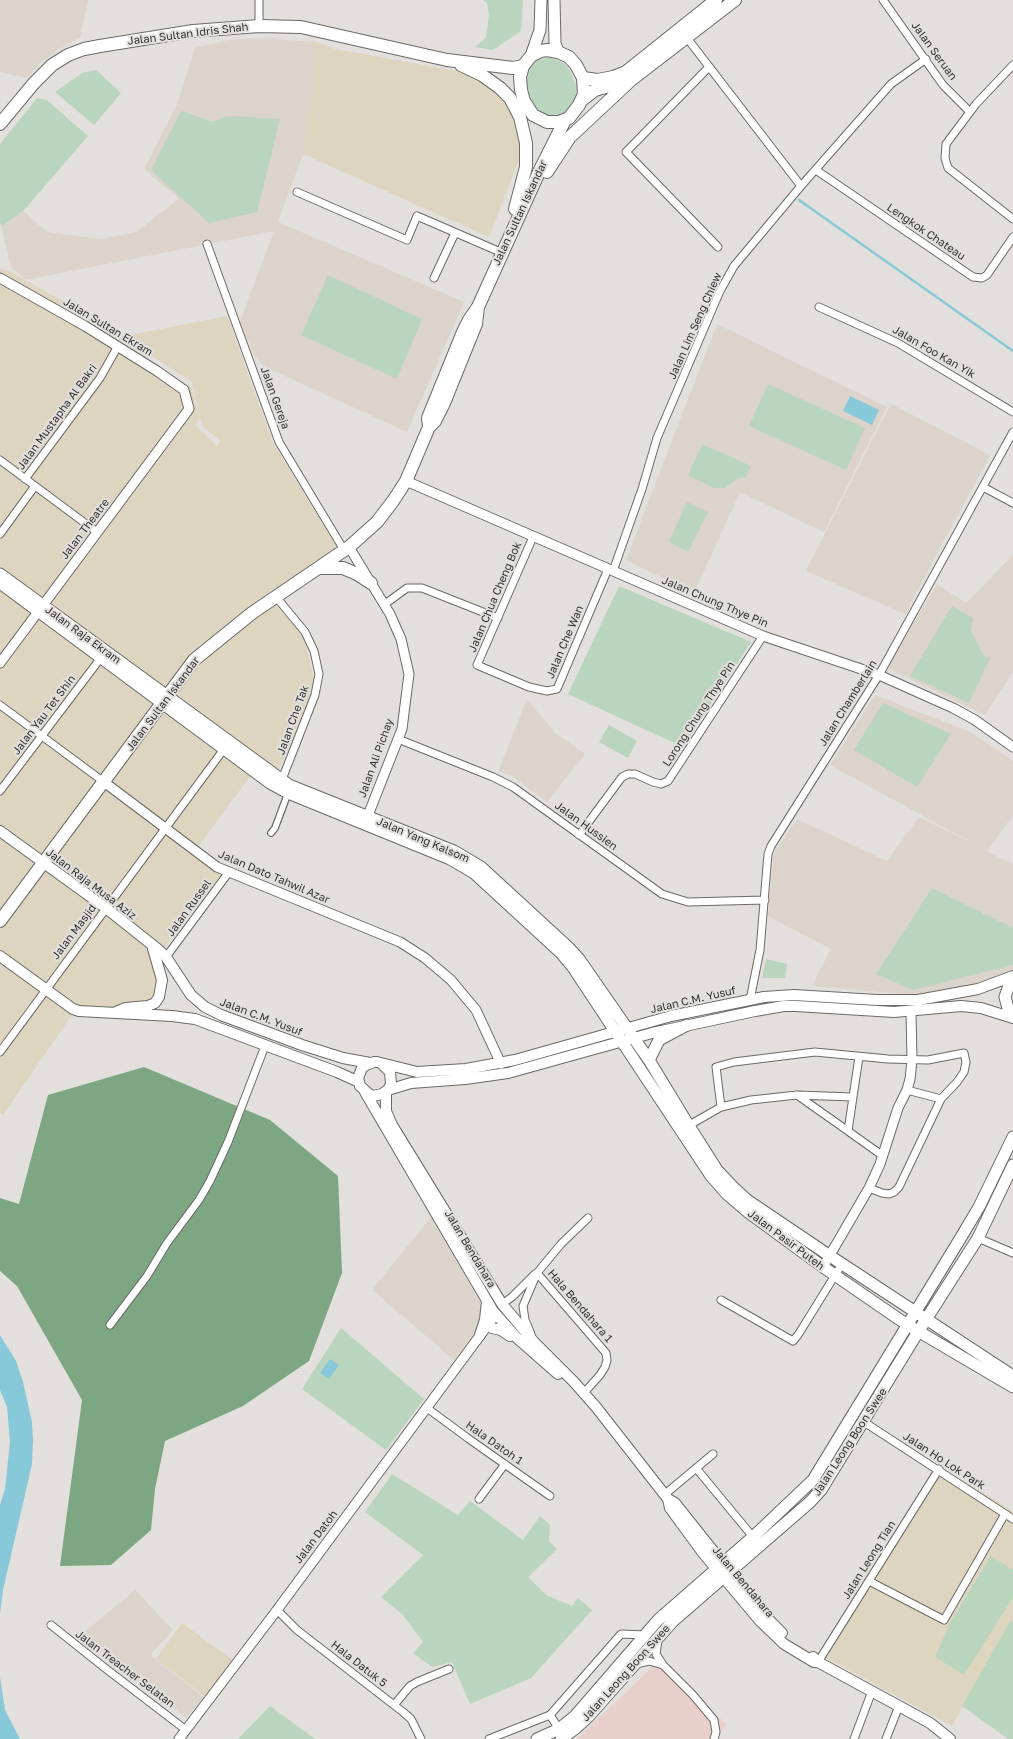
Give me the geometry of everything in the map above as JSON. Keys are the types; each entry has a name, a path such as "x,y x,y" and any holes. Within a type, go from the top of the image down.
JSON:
{"highway":[{"path":"583,78 598,80 613,77 626,72 716,0"},
{"path":"494,271 507,252 533,197 557,154 570,137 583,123 631,80 735,0"},
{"name":"Jalan Sultan Idris Shah","path":"0,124 34,83 52,65 68,55 84,49 176,34 258,26 301,27 447,60 513,68 523,66"},
{"path":"176,34 202,38 264,33 287,34 301,27"},
{"path":"582,100 584,89 583,78 573,61 558,52 541,51 531,56 523,66 520,77 524,102 529,111 537,118 554,123 565,120 573,114 582,100 595,90 631,80"},
{"path":"447,60 482,75 500,88 514,104 523,126 527,151 526,174 511,222 498,251 494,271"},
{"name":"Jalan Sultan Iskandar","path":"0,921 104,782 188,666 200,654 252,613 347,549 377,522 406,481 429,427 428,418 435,398 469,320 478,308 538,172 565,120"},
{"path":"318,568 343,568 372,583"}],"main road":[{"path":"531,56 540,30 541,0"},
{"path":"554,0 555,37 558,52"},
{"name":"Jalan Raja Ekram","path":"0,574 40,609"},
{"name":"Jalan Raja Ekram","path":"0,583 40,609 164,700"},
{"name":"Jalan Yang Kalsom","path":"164,700 224,749 283,787 299,790 366,820 464,856 481,867 503,893 572,966 616,1032"},
{"name":"Jalan Yang Kalsom","path":"164,700 283,787"},
{"name":"Jalan Raja Musa Aziz","path":"0,832 106,908 166,957"},
{"name":"Jalan Yang Kalsom","path":"503,893 575,955 634,1038"},
{"path":"116,1012 125,1008 148,1006 155,1003 160,997 162,980 152,945"},
{"path":"0,956 73,1009 84,1011 116,1012 124,1015 153,1015 195,1020 337,1072 359,1082"},
{"name":"Jalan C.M. Yusuf","path":"166,957 192,995 211,1011 302,1045 343,1058 370,1063"},
{"name":"Jalan C.M. Yusuf","path":"382,1064 407,1070 426,1072 466,1069 501,1064 564,1048 628,1028 708,1008 750,1000 794,995 877,1000 918,1000 978,988 1013,976"},
{"path":"1013,980 1005,997 1009,1012 1013,1018"},
{"path":"387,1091 392,1078 390,1072 382,1064 370,1063 362,1068 358,1078 359,1082 365,1092 373,1096 411,1083 465,1079 508,1073 687,1025 784,1006 911,1012 961,1006 994,1011 1013,1018"},
{"path":"650,1060 658,1040 687,1025"},
{"path":"616,1032 634,1038"},
{"name":"Jalan Pasir Puteh","path":"616,1032 717,1170 747,1200 914,1312 1013,1376"},
{"name":"Jalan Pasir Puteh","path":"634,1038 650,1060 711,1176 727,1194 748,1212 823,1267 906,1324 934,1342 1013,1387"},
{"name":"Jalan Bendahara","path":"387,1091 386,1105 389,1118 401,1147 487,1301 498,1316"},
{"name":"Jalan Bendahara","path":"365,1092 529,1344 574,1382 596,1407 666,1497 675,1503 723,1571 777,1629 818,1662 930,1723 950,1739"},
{"name":"Jalan Leong Boon Swee","path":"537,1739 560,1734 576,1728 588,1717 661,1633 723,1571 753,1537 813,1480 906,1324 979,1207 1013,1137"},
{"name":"Jalan Leong Boon Swee","path":"560,1734 658,1620 810,1502 821,1490 926,1319 978,1238 1013,1166"},
{"path":"483,1272 489,1292 498,1307 498,1316 505,1316 529,1344"},
{"path":"897,1300 914,1302 924,1297"},
{"path":"480,1335 485,1320 487,1301"},
{"path":"938,1301 935,1312 937,1321 943,1331"},
{"path":"889,1312 898,1330 896,1342"},
{"path":"492,1328 501,1330 529,1344"},
{"path":"909,1347 917,1342 934,1342"}],"street":[{"path":"258,26 259,0"},
{"name":"Jalan Seruan","path":"883,0 943,85 970,112"},
{"path":"687,38 801,186"},
{"name":"Jalan Lim Seng Chiew","path":"610,570 642,489 657,438 720,291 734,266 801,186 891,84 926,59"},
{"path":"1013,65 976,104 946,144 945,158 948,168 1013,219"},
{"path":"709,67 626,152 718,247"},
{"name":"Lengkok Chateau","path":"816,170 973,277 982,278 987,275 1013,237"},
{"path":"297,192 407,240 417,216 498,251"},
{"path":"434,278 455,232"},
{"name":"Jalan Gereja","path":"207,244 279,442 347,549"},
{"name":"Jalan Sultan Ekram","path":"0,278 118,346 184,390 189,409"},
{"name":"Jalan Foo Kan Yik","path":"819,307 898,343 1013,412"},
{"name":"Jalan Mustapha Al Bakri","path":"25,479 100,378 118,346"},
{"name":"Jalan Theatre","path":"0,663 189,409"},
{"name":"Jalan Chamberlain","path":"750,1000 761,948 768,854 771,846 879,675 1013,432"},
{"path":"0,460 97,532"},
{"name":"Jalan Chung Thye Pin","path":"406,481 763,636 879,675 975,720 1013,746"},
{"path":"0,534 35,486"},
{"path":"983,487 1013,503"},
{"name":"Jalan Chua Cheng Bok","path":"477,665 533,537"},
{"name":"Jalan Ali Pichay","path":"347,549 372,583 385,604 401,639 409,674 404,719 398,739 366,820"},
{"name":"Jalan Che Wan","path":"477,665 530,687 547,690 557,689 610,570"},
{"path":"385,604 408,588 422,588 498,618"},
{"name":"Jalan Che Tak","path":"276,598 305,632 314,651 319,674 316,695 283,787"},
{"name":"Lorong Chung Thye Pin","path":"579,835 622,777 628,774 635,774 661,784 668,782 763,636"},
{"name":"Jalan Yau Tet Shin","path":"0,791 103,655"},
{"name":"Jalan Dato Tahwil Azar","path":"0,704 207,861 228,872 400,942 425,958 451,980 476,1010 501,1064"},
{"name":"Jalan Hussien","path":"398,739 486,774 513,787 653,889 672,898 688,902 701,903 764,900"},
{"name":"Jalan Masjid","path":"0,1052 224,749"},
{"path":"271,833 275,828 283,787"},
{"name":"Jalan Russel","path":"166,957 228,872"},
{"path":"823,1267 869,1188 883,1156 898,1108 907,1090 912,1060 911,1012"},
{"path":"110,1325 199,1200 210,1181 228,1142 265,1046"},
{"path":"721,1107 716,1068 734,1062 815,1052 859,1057 912,1060 928,1060 964,1053 966,1062 964,1072 941,1099 899,1187 894,1192 888,1194 869,1188"},
{"path":"848,1131 859,1057"},
{"path":"907,1090 941,1099"},
{"path":"685,1128 721,1107 751,1100 797,1095 853,1097"},
{"path":"797,1095 883,1156"},
{"path":"502,1304 512,1297 537,1273 560,1244 588,1218"},
{"path":"978,1238 1013,1253"},
{"path":"721,1300 793,1341 842,1264"},
{"path":"529,1344 524,1306 537,1273"},
{"name":"Hala Bendahara 1","path":"537,1273 606,1353 607,1360 605,1367 583,1394"},
{"name":"Jalan Datoh","path":"179,1739 427,1408 472,1349 476,1347 492,1328 498,1316"},
{"name":"Jalan Datoh","path":"472,1349 473,1344 480,1335 498,1316"},
{"name":"Hala Datoh 1","path":"427,1408 550,1496"},
{"name":"Jalan Ho Lok Park","path":"864,1422 939,1469 1013,1519"},
{"path":"666,1497 696,1468 714,1454"},
{"path":"479,1499 505,1464"},
{"path":"696,1468 753,1537"},
{"name":"Jalan Leong Tian","path":"818,1662 939,1469"},
{"path":"869,1581 944,1620 1005,1514"},
{"name":"Hala Datuk 5","path":"277,1610 297,1630 411,1719 421,1739"},
{"name":"Jalan Treacher Selatan","path":"51,1624 105,1668 186,1730"},
{"path":"661,1633 657,1643 656,1654 663,1665 696,1698 714,1720 716,1732 714,1739"},
{"name":"Jalan Leong Boon Swee","path":"489,1739 550,1715 621,1634 644,1635"},
{"path":"633,1665 649,1661 663,1665"},
{"path":"394,1705 410,1686 449,1669"},
{"path":"854,1739 872,1691"},
{"path":"886,1739 899,1706"},
{"path":"550,1715 560,1734"}],"shaded area":[{"path":"0,0 88,0 80,38 69,43 40,63 27,78 0,72"},
{"path":"255,38 317,42 303,154 278,222 464,302 407,432 270,369 261,363 254,355 240,322 274,231 26,280 11,267 1,226 23,211 47,232 101,239 136,232 179,199 144,169 177,104 195,48 228,40"},
{"path":"317,42 335,49 467,73 486,84 506,104 516,124 521,155 489,237 303,154"},
{"path":"0,269 9,271 125,336 227,316 272,441 338,549 272,600 305,639 314,681 305,713 275,778 257,767 194,852 223,872 160,953 161,992 143,1012 76,1009 3,1115 0,1113","holes":["135,345 192,382 202,426 221,441 217,446 195,425 200,418 191,387 148,359"]},
{"path":"717,324 887,407 824,532 740,492 694,593 626,560"},
{"path":"891,404 990,455 905,614 806,571"},
{"path":"1013,555 1013,672 985,715 887,668 937,584 966,603"},
{"path":"875,695 968,731 1013,761 1013,815 987,851 1013,864 1013,970 963,988 915,995 812,986 831,949 768,916 774,853 797,819 887,861 919,817 978,846 830,765"},
{"path":"527,699 555,733 585,754 547,802 511,775 498,772"},
{"path":"431,1217 482,1306 478,1330 454,1360 372,1290"},
{"path":"939,1466 1013,1511 1013,1619 952,1726 821,1655"},
{"path":"135,1590 173,1630 151,1654 154,1658 204,1697 186,1718 81,1635"},
{"path":"182,1623 234,1661 206,1697 156,1659"},
{"path":"661,1659 726,1724 716,1739 577,1739"}],"green space":[{"path":"483,0 523,0 521,31 493,50 475,47 486,38 489,14 487,3"},
{"path":"549,57 564,63 570,71 577,88 574,104 564,116 549,119 530,105 524,75 534,62"},
{"path":"96,70 121,93 94,125 55,92 82,73"},
{"path":"37,98 47,100 88,136 24,210 2,226 0,223 0,144"},
{"path":"181,111 213,122 227,116 280,119 257,212 209,223 151,170"},
{"path":"328,275 422,319 397,379 301,335"},
{"path":"768,384 865,428 846,470 749,426"},
{"path":"702,444 751,466 746,477 738,478 725,488 714,488 688,476"},
{"path":"687,502 708,512 688,552 669,542"},
{"path":"619,586 751,642 683,747 568,694"},
{"path":"952,606 973,618 971,631 984,656 990,658 969,703 910,676"},
{"path":"883,703 951,734 917,787 854,750"},
{"path":"609,725 637,741 628,758 599,742"},
{"path":"932,888 1013,928 1013,965 913,990 876,974"},
{"path":"766,959 787,964 785,978 762,978"},
{"path":"144,1067 270,1120 338,1176 342,1273 309,1361 243,1406 165,1441 155,1489 151,1530 111,1565 60,1566 82,1400 17,1286 0,1271 0,1198 19,1204 48,1095"},
{"path":"341,1328 424,1399 386,1450 302,1389"},
{"path":"392,1474 458,1515 470,1501 523,1540 540,1516 550,1525 549,1541 557,1549 528,1577 546,1595 572,1606 578,1598 592,1610 531,1678 470,1704 452,1662 432,1667 413,1653 423,1642 403,1615 381,1597 423,1555 365,1512"},
{"path":"991,1556 1013,1570 1013,1597 964,1675 935,1657 951,1621"},
{"path":"1011,1620 1013,1621 1013,1739 1008,1739 962,1706"},
{"path":"270,1706 315,1739 238,1739"}],"water":[{"path":"850,396 879,410 872,425 843,411"},
{"path":"0,1335 16,1361 23,1382 32,1422 33,1441 32,1464 3,1590 0,1614 0,1505 5,1489 10,1442 7,1407 0,1390"},
{"path":"330,1359 339,1365 329,1379 320,1373"},
{"path":"0,1677 5,1710 20,1739 0,1739"}],"waterway":[{"path":"799,200 1013,351"}]}
